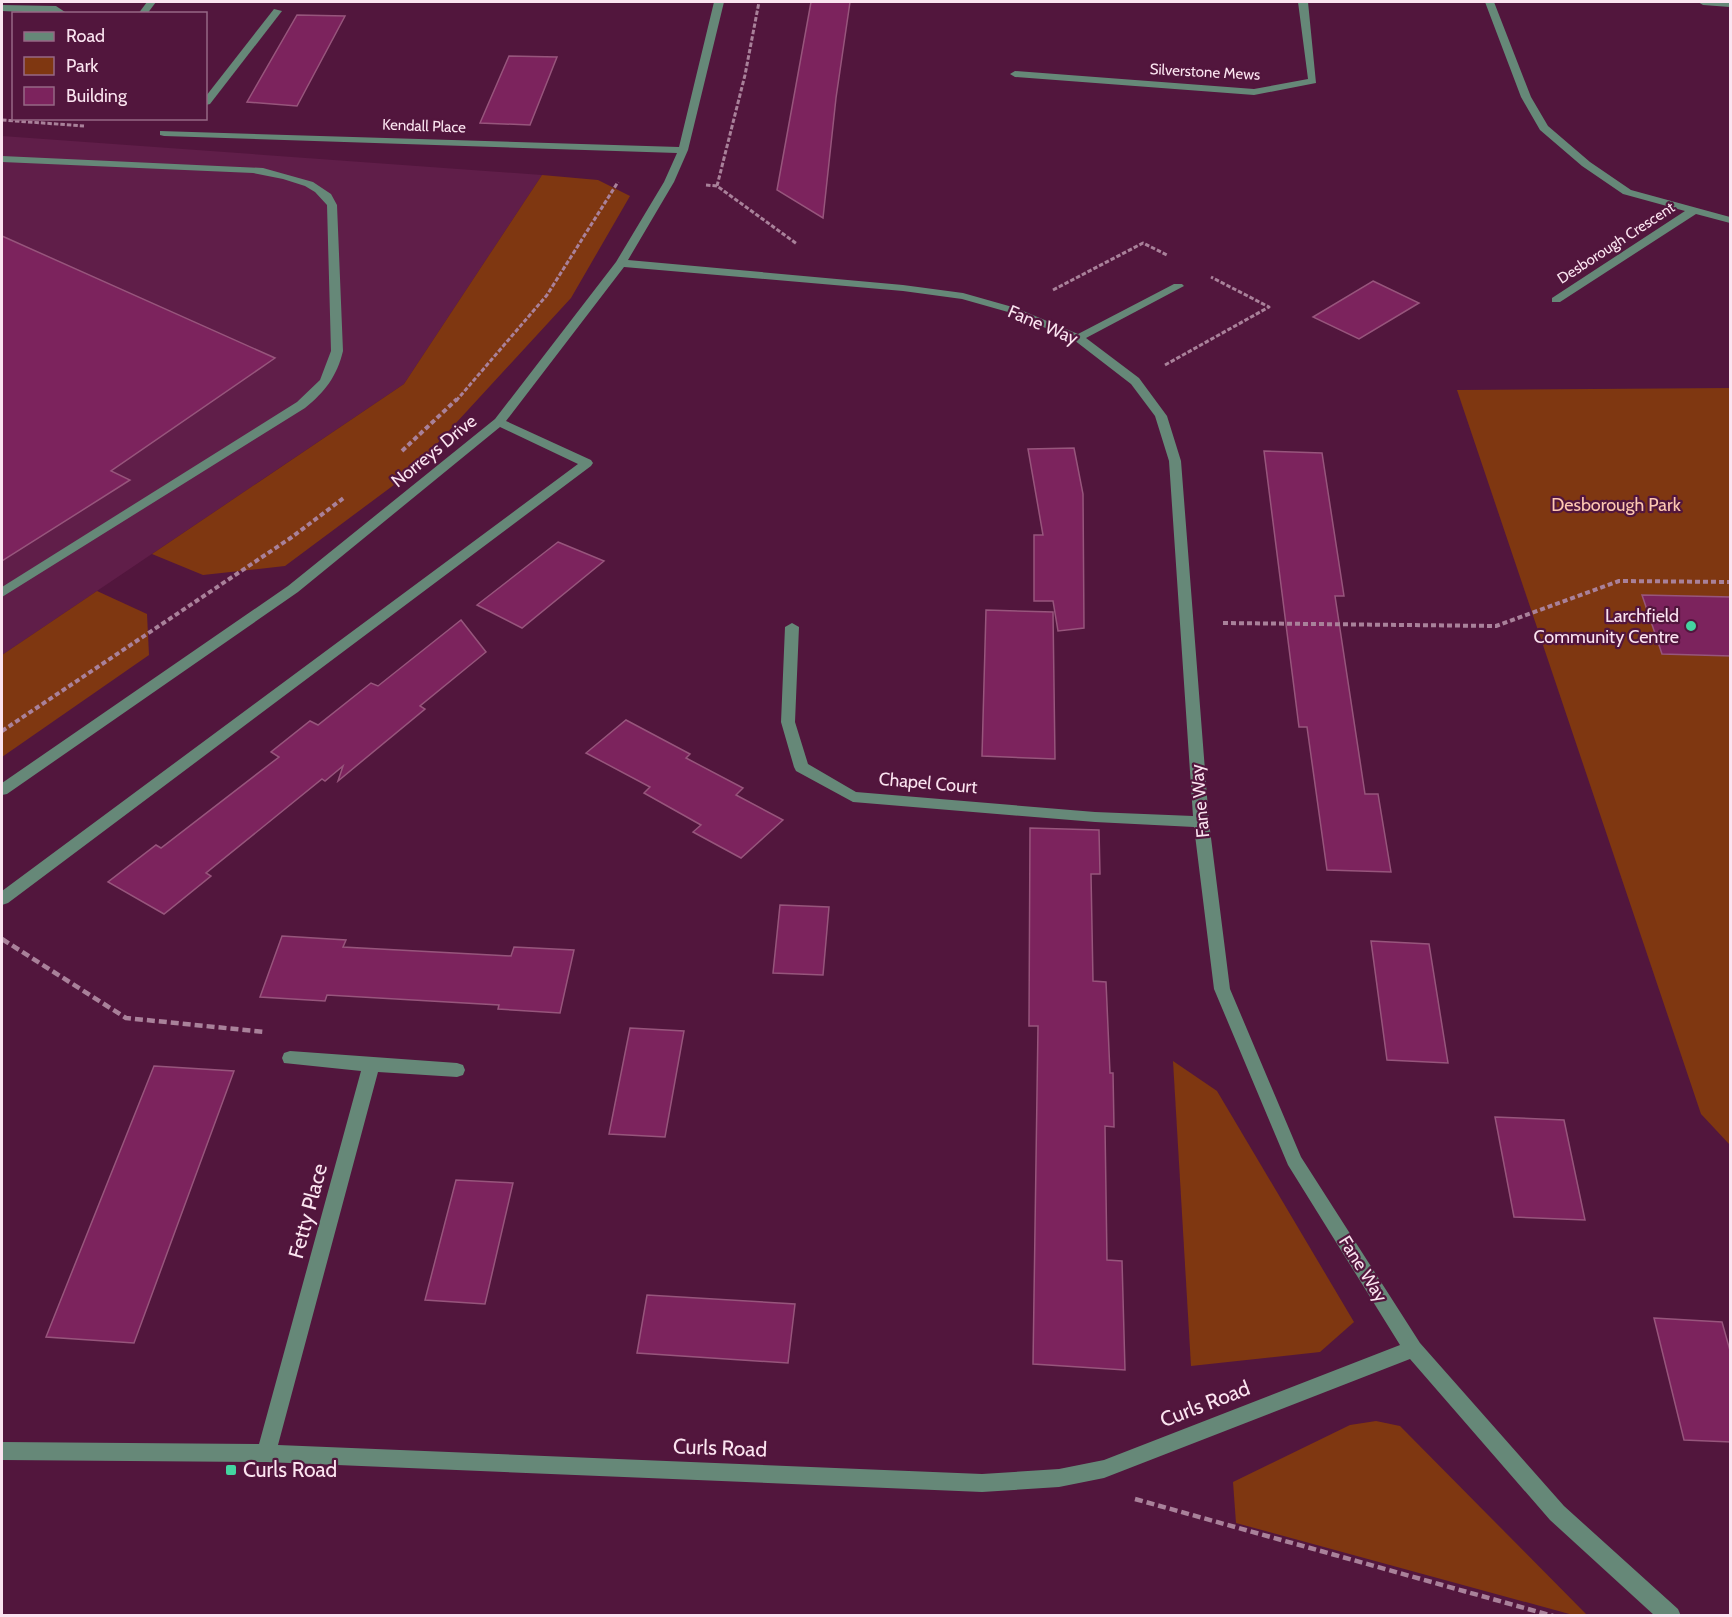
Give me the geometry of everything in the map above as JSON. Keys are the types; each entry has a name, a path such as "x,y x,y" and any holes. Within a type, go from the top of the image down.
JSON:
{"street":[{"name":"Norreys Drive","path":"2,790 293,589 499,422 621,263 669,182 683,150 719,2"},
{"name":"Silverstone Mews","path":"1015,74 1254,92 1313,81 1303,2"},
{"name":"Desborough Crescent","path":"1489,2 1527,97 1544,128 1586,164 1627,192 1731,220"},
{"path":"1703,2 1731,3"},
{"path":"2,8 56,9 61,12"},
{"path":"207,101 277,11"},
{"name":"Kendall Place","path":"164,133 184,129 683,150"},
{"path":"2,159 253,170 288,177 316,189 326,196 332,206 337,351 334,370 317,392 301,405 2,593"},
{"name":"Desborough Crescent","path":"1556,300 1693,211"},
{"name":"Fane Way","path":"621,263 850,283 963,296 1012,310 1078,338 1136,381 1161,416 1175,461 1201,822 1222,988 1294,1160 1413,1348 1557,1513 1671,1616"},
{"path":"1078,338 1178,286"},
{"path":"2,899 587,463 499,422"},
{"name":"Chapel Court","path":"792,627 788,722 801,767 853,797 1095,817 1201,822"},
{"path":"290,1058 457,1070"},
{"name":"Fetty Place","path":"266,1453 371,1065"},
{"name":"Curls Road","path":"2,1452 266,1453 982,1482 1059,1478 1104,1469 1413,1348"}],"path":[{"path":"759,2 745,75 717,186 850,283"},
{"path":"399,453 455,402 547,295 620,179"},
{"path":"2,731 292,537 347,495"},
{"path":"1186,623 1496,626 1619,581 1731,582"},
{"path":"2,939 126,1018 294,1034 290,1058"},
{"path":"1128,1497 1553,1616"}],"shaded area":[{"path":"2,136 542,175 404,384 2,655"}],"green space":[{"path":"542,175 598,180 630,196 571,298 410,473 285,566 203,575 152,554 404,384"},
{"name":"Desborough Park","path":"1730,388 1730,1145 1701,1114 1457,390"},
{"path":"97,591 147,614 149,655 2,757 2,655"},
{"path":"1173,1061 1217,1091 1354,1322 1320,1352 1191,1366"},
{"path":"1376,1421 1400,1426 1587,1615 1573,1615 1236,1523 1233,1482 1350,1425"}],"building":[{"path":"811,2 850,2 836,98 823,218 777,190"},
{"path":"297,15 345,16 297,106 247,102"},
{"path":"509,56 557,57 530,125 480,123"},
{"path":"2,236 275,358 111,471 130,480 2,561"},
{"path":"1373,281 1419,303 1359,339 1313,317"},
{"path":"1074,448 1083,494 1084,628 1058,631 1053,601 1034,601 1034,535 1043,535 1028,449"},
{"path":"1264,451 1322,453 1344,596 1335,596 1365,794 1378,794 1391,872 1327,870 1307,727 1299,727"},
{"path":"558,542 604,561 522,628 477,605"},
{"name":"Larchfield Community Centre","path":"1642,595 1731,597 1731,656 1662,654"},
{"path":"986,610 1053,612 1055,759 982,756"},
{"path":"461,620 486,652 420,706 425,709 338,781 343,766 325,781 322,779 206,873 211,876 164,914 108,882 156,845 161,848 279,757 271,752 310,721 318,725 371,683 378,686"},
{"path":"626,720 690,754 686,758 743,788 736,795 783,820 741,858 693,832 701,825 644,793 650,787 586,753"},
{"path":"1030,828 1099,830 1100,874 1091,874 1093,981 1106,982 1110,1073 1113,1073 1114,1127 1105,1126 1107,1260 1122,1261 1125,1370 1033,1364 1038,1026 1029,1026"},
{"path":"780,905 829,907 823,975 773,973"},
{"path":"282,936 346,940 343,947 511,956 514,947 574,950 560,1013 498,1009 499,1005 327,995 325,1001 260,997"},
{"path":"1371,941 1429,944 1448,1063 1387,1060"},
{"path":"630,1028 684,1031 665,1137 609,1134"},
{"path":"154,1066 234,1071 134,1343 46,1337"},
{"path":"1495,1117 1564,1120 1585,1220 1514,1217"},
{"path":"456,1180 513,1183 485,1304 425,1300"},
{"path":"647,1295 795,1304 788,1363 637,1353"},
{"path":"1654,1318 1722,1322 1731,1354 1731,1442 1684,1440"}],"place":[{"name":"Larchfield Community Centre","path":"1691,626"},
{"name":"Curls Road","path":"231,1470"}]}
